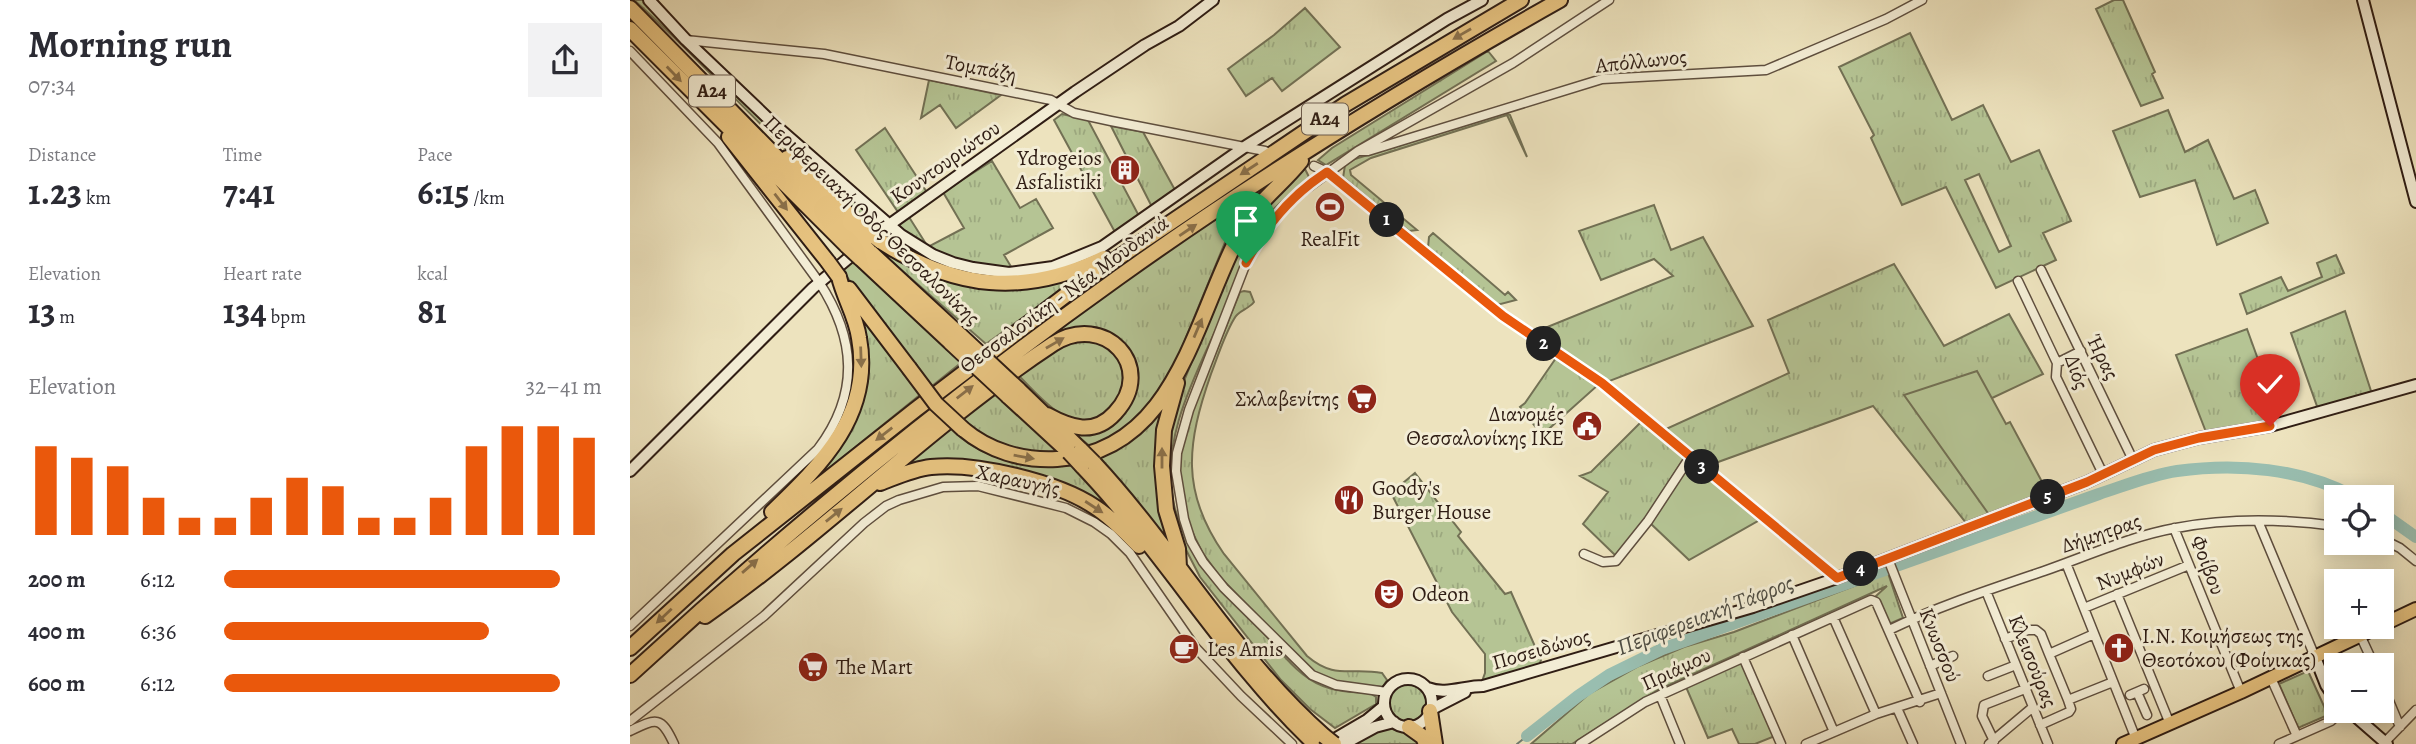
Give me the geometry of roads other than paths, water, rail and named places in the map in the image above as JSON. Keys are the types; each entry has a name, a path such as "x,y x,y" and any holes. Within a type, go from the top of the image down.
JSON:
{"highway":[{"name":"Θεσσαλονίκη - Νέα Μουδανιά","path":"630,648 733,554 1015,332 1134,246 1346,104 1521,0"},
{"name":"Θεσσαλονίκη - Νέα Μουδανιά","path":"630,675 765,552 869,467 1035,338 1131,268 1309,151 1442,68 1560,0"},
{"name":"Περιφερειακή Οδός Θεσσαλονίκης","path":"630,8 768,148 790,160 857,238"},
{"name":"Περιφερειακή Οδός Θεσσαλονίκης","path":"630,29 717,117 870,250 956,339 1088,464 1322,742"},
{"name":"Α24","path":"717,117 733,145 828,262 936,404 963,429 985,444 1024,458 1048,460 1081,456 1111,446 1139,426 1161,400 1180,371 1244,226 1259,204 1290,175 1309,151"},
{"name":"Α24","path":"857,238 870,250 912,260 970,281 1001,284 1049,279 1078,270 1134,246"},
{"path":"733,554 742,541 824,459 847,424 855,404 861,369 860,340 839,277"},
{"path":"663,645 750,585 865,489 1060,339 1090,333 1100,335 1117,346 1129,365 1131,384 1127,399 1109,419 1091,428 1078,428 1047,415"},
{"path":"865,489 930,467 964,467 1009,475 1058,489 1083,500 1108,516 1172,567 1178,549 1163,496 1162,456 1164,430 1180,371"},
{"name":"Περιφερειακή Οδός Θεσσαλονίκης","path":"1013,393 1047,415 1075,451"},
{"path":"1430,710 1435,744"},
{"path":"1409,727 1419,733 1426,744"}],"main road":[{"path":"2394,620 2416,609"},
{"path":"2123,744 2137,741 2356,639"}],"street":[{"path":"649,0 686,40 775,125 914,245 933,255 973,268 1009,273 1053,267 1102,247 1246,146 1447,19 1482,0"},
{"name":"Κουντουριώτου","path":"630,471 819,282 889,225 1213,0"},
{"path":"1387,692 1334,685 1316,678 1302,668 1207,568 1191,541 1178,496 1176,471 1182,432 1246,263 1264,230 1276,215 1300,192 1358,151 1513,63 1609,0"},
{"name":"Απόλλωνος","path":"1358,151 1368,151 1602,79 1766,70 1886,19 1922,0"},
{"path":"2363,0 2416,202"},
{"name":"Τομπάζη","path":"686,40 824,54 1039,98 1074,113 1265,151"},
{"path":"630,51 718,144 819,282 836,309 847,350 847,386 843,403 834,426 818,449 630,626"},
{"path":"1314,166 1327,172 1503,316 1602,383 1837,578"},
{"name":"Ήρας","path":"2041,270 2133,460"},
{"name":"Διός","path":"2018,281 2057,363 2056,377 2103,474"},
{"path":"2057,363 2081,351"},
{"name":"Ποσειδώνος","path":"1473,686 1483,686 1661,635 1889,561 2103,474 2154,450 2199,438 2270,426 2416,385"},
{"path":"1584,554 1603,562 1616,561 1648,521 1690,457"},
{"name":"Χαραυγής","path":"630,721 771,610 864,523 886,506 943,487 978,486 1066,508 1111,534 1130,553 1195,647 1241,696 1292,744"},
{"path":"2258,521 2324,680"},
{"name":"Δήμητρας","path":"1889,630 1986,591 2175,528 2258,521 2324,525"},
{"name":"Φοίβου","path":"2175,528 2241,692"},
{"path":"2394,545 2416,561"},
{"name":"Κνωσσού","path":"1889,561 1961,744"},
{"path":"2066,563 2137,741"},
{"name":"Νυμφών","path":"2084,608 2189,565"},
{"name":"Κλεισούρας","path":"1986,591 2048,744"},
{"path":"2117,594 2170,724"},
{"name":"Πριάμου","path":"1580,744 1660,695 1874,600 1889,630"},
{"path":"1833,617 1876,714"},
{"path":"1889,630 1920,702"},
{"path":"2005,639 2028,630 2036,630 2041,634 2049,653 2068,700 2070,712 2040,725"},
{"path":"2049,653 2094,634"},
{"path":"1792,635 1833,732"},
{"path":"1930,666 1953,656"},
{"path":"1743,657 1782,744"},
{"path":"1988,676 2016,665"},
{"path":"1427,688 1431,699 1430,710 1423,721 1409,727 1394,722 1387,715 1384,706 1387,692 1394,683 1408,678 1419,681 1427,688 1444,692 1473,686"},
{"path":"2271,678 2297,736"},
{"path":"2068,700 2113,682"},
{"path":"1430,710 1473,686"},
{"path":"2025,689 1984,705 1982,716 1991,743 2033,707"},
{"path":"2137,692 2147,715"},
{"path":"1806,744 1876,714 1920,702 1941,693"},
{"path":"1660,695 1680,744"},
{"path":"1322,742 1367,720 1384,706"},
{"path":"1897,708 1913,744"},
{"path":"2362,723 2386,743 2416,710"},
{"path":"2394,712 2400,726"},
{"path":"630,731 657,721 665,726 674,744"},
{"path":"1344,744 1379,726 1394,722"},
{"path":"2279,744 2326,723"}],"waterway":[{"name":"Περιφερειακή Τάφρος","path":"1527,736 1609,675 1662,649 2147,478 2177,471 2245,468 2291,474 2328,485"},
{"name":"Περιφερειακή Τάφρος","path":"2394,521 2416,537"},
{"path":"1517,744 1527,736"}],"place":[{"name":"Ydrogeios Asfalistiki","path":"1125,170"},
{"name":"RealFit","path":"1330,207"},
{"name":"Σκλαβενίτης","path":"1362,399"},
{"name":"Διανομές Θεσσαλονίκης ΙΚΕ","path":"1587,426"},
{"name":"Goody's Burger House","path":"1349,500"},
{"name":"Odeon","path":"1389,594"},
{"name":"Ι.Ν. Κοιμήσεως της Θεοτόκου (Φοίνικας)","path":"2119,648"},
{"name":"Les Amis","path":"1184,649"},
{"name":"The Mart","path":"813,667"}]}
